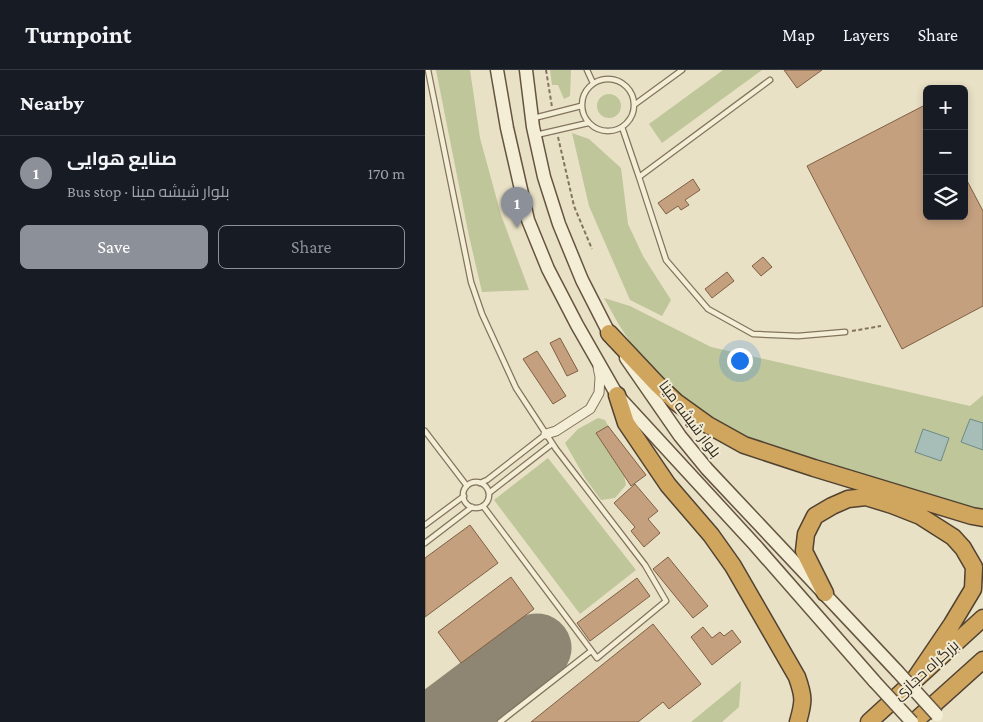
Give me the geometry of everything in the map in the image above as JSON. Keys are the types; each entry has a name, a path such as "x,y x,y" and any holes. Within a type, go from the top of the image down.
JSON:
{"highway":[{"path":"609,333 657,385 676,402 708,425 744,445 814,468 983,518"},
{"path":"617,395 626,423 668,485 711,534 733,566 797,676 803,695 798,722"},
{"path":"825,593 804,551 806,534 815,516 832,506 848,499 866,498 892,505 920,516 953,537 963,548 974,568 973,589 914,680"},
{"name":"بزرگراه حجازی","path":"869,722 983,618"},
{"name":"بزرگراه حجازی","path":"913,722 983,660"}],"main road":[{"path":"497,70 507,128 528,220 548,269 617,395 755,545 875,682 913,722"},
{"name":"بلوار شیشه مینا","path":"526,70 535,136 544,177 559,224 582,280 609,333 653,400 713,476 825,593 940,718"}],"street":[{"path":"546,434 557,431 590,409 599,393 597,360"}],"lane":[{"path":"428,70 471,282 482,314 516,388 553,444 645,565 666,601 597,658 483,506"},
{"path":"587,70 593,83"},
{"path":"634,105 682,70"},
{"path":"609,78 624,84 629,90 633,97 633,112 622,127 604,131 588,123 583,115 582,97 586,89 593,83 609,78"},
{"path":"639,177 770,80"},
{"path":"532,118 581,106"},
{"path":"535,136 588,123"},
{"path":"622,127 666,260 708,309 753,334 798,336 845,332"},
{"path":"425,431 467,486"},
{"path":"472,507 466,502 464,496 467,486 473,482 487,480 546,434"},
{"path":"425,543 472,507 483,506 489,493 553,444"},
{"path":"480,482 489,493"},
{"path":"425,525 464,496"},
{"path":"499,722 591,651"}],"path":[{"path":"546,70 553,113"},
{"path":"556,130 575,206 592,249"},
{"path":"845,332 881,326"}],"green space":[{"path":"436,70 470,70 480,138 501,215 529,290 482,292"},
{"path":"550,70 571,70 570,96 564,99 558,85 552,85"},
{"path":"723,70 762,70 662,143 649,124"},
{"path":"609,94 618,97 621,106 618,115 609,118 600,115 597,106 600,97"},
{"path":"572,133 589,139 621,168 628,224 643,256 671,300 662,316 630,300 589,206"},
{"path":"604,298 630,306 711,347 970,406 983,395 983,512 765,447 692,409 640,357"},
{"path":"598,418 605,420 608,426 596,433 624,476 626,485 615,498 601,500 585,478 565,443 578,429"},
{"path":"548,458 636,570 580,614 494,500"},
{"path":"741,681 739,707 722,722 691,722"}],"water":[{"path":"970,419 983,423 983,450 961,442"},
{"path":"923,429 949,438 941,461 915,452"}],"building":[{"path":"784,70 822,70 797,88"},
{"path":"923,106 923,220 968,220 968,183 983,211 983,306 902,349 807,166"},
{"path":"693,179 700,190 685,200 689,205 681,210 678,206 666,214 658,203"},
{"path":"763,257 772,267 761,276 752,266"},
{"path":"727,272 734,281 712,298 705,289"},
{"path":"560,338 578,371 567,376 550,343"},
{"path":"537,351 566,396 553,404 523,359"},
{"path":"608,426 646,475 631,486 596,433"},
{"path":"635,484 658,511 648,519 660,533 644,547 631,531 635,527 614,503"},
{"path":"470,525 498,563 425,617 425,558"},
{"path":"668,557 708,606 693,618 653,569"},
{"path":"511,577 534,609 461,663 438,632"},
{"path":"637,578 650,596 590,641 577,623"},
{"path":"653,624 701,684 669,709 663,702 638,722 531,722"},
{"path":"703,627 712,638 720,632 724,636 732,630 741,642 712,665 691,637"}],"runway":[{"path":"439,722 537,648"}],"place":[{"name":"صنایع هوایی","path":"517,228"}]}
